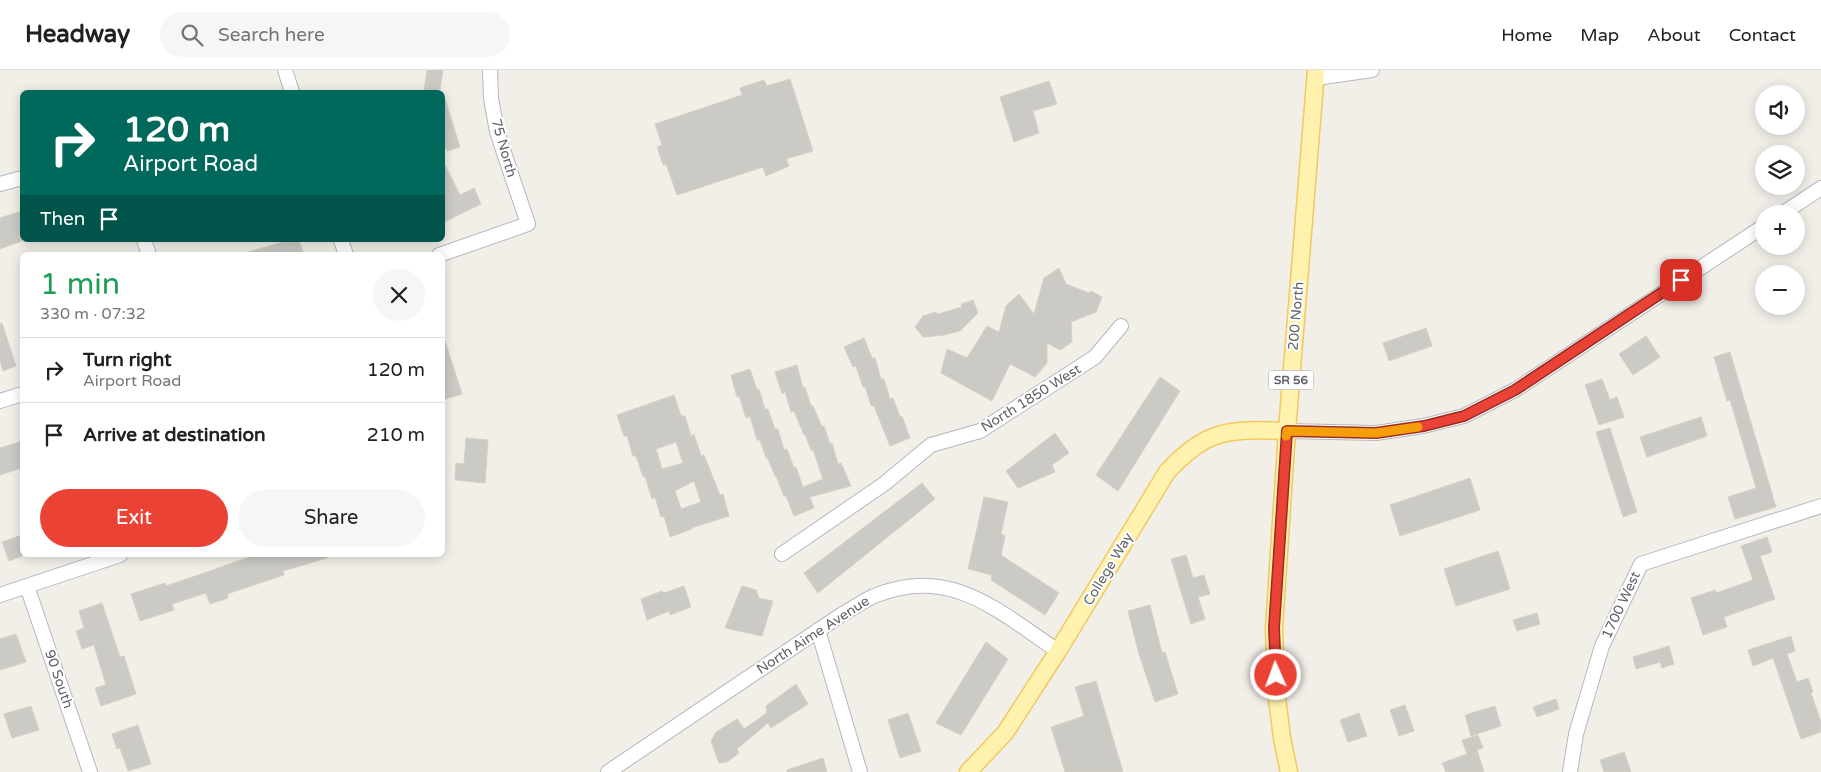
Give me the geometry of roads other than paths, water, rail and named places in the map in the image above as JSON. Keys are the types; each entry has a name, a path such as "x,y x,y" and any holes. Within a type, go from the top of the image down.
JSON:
{"main road":[{"name":"200 North","path":"1289,772 1282,738 1276,690 1274,628 1287,431 1316,74"},
{"name":"College Way","path":"968,772 1005,733 1058,651 1167,472 1185,453 1204,440 1225,432 1251,430 1287,431"}],"street":[{"path":"285,70 291,90"},
{"name":"75 North","path":"445,253 528,224 497,132 491,98 490,70"},
{"path":"1316,74 1372,70"},
{"path":"0,184 20,179"},
{"path":"1796,205 1821,188"},
{"path":"1287,431 1376,433 1424,426 1464,416 1515,390 1755,232"},
{"name":"North 1850 West","path":"782,554 884,484 931,445 980,432 1095,357 1121,326"},
{"path":"0,401 20,395"},
{"name":"1700 West","path":"1570,772 1576,734 1602,646 1640,564 1821,506"},
{"path":"0,595 114,557"},
{"name":"North Aime Avenue","path":"608,772 818,630 874,596 901,587 938,585 969,594 1058,651"},
{"name":"90 South","path":"27,586 90,772"},
{"path":"818,630 860,772"}]}
